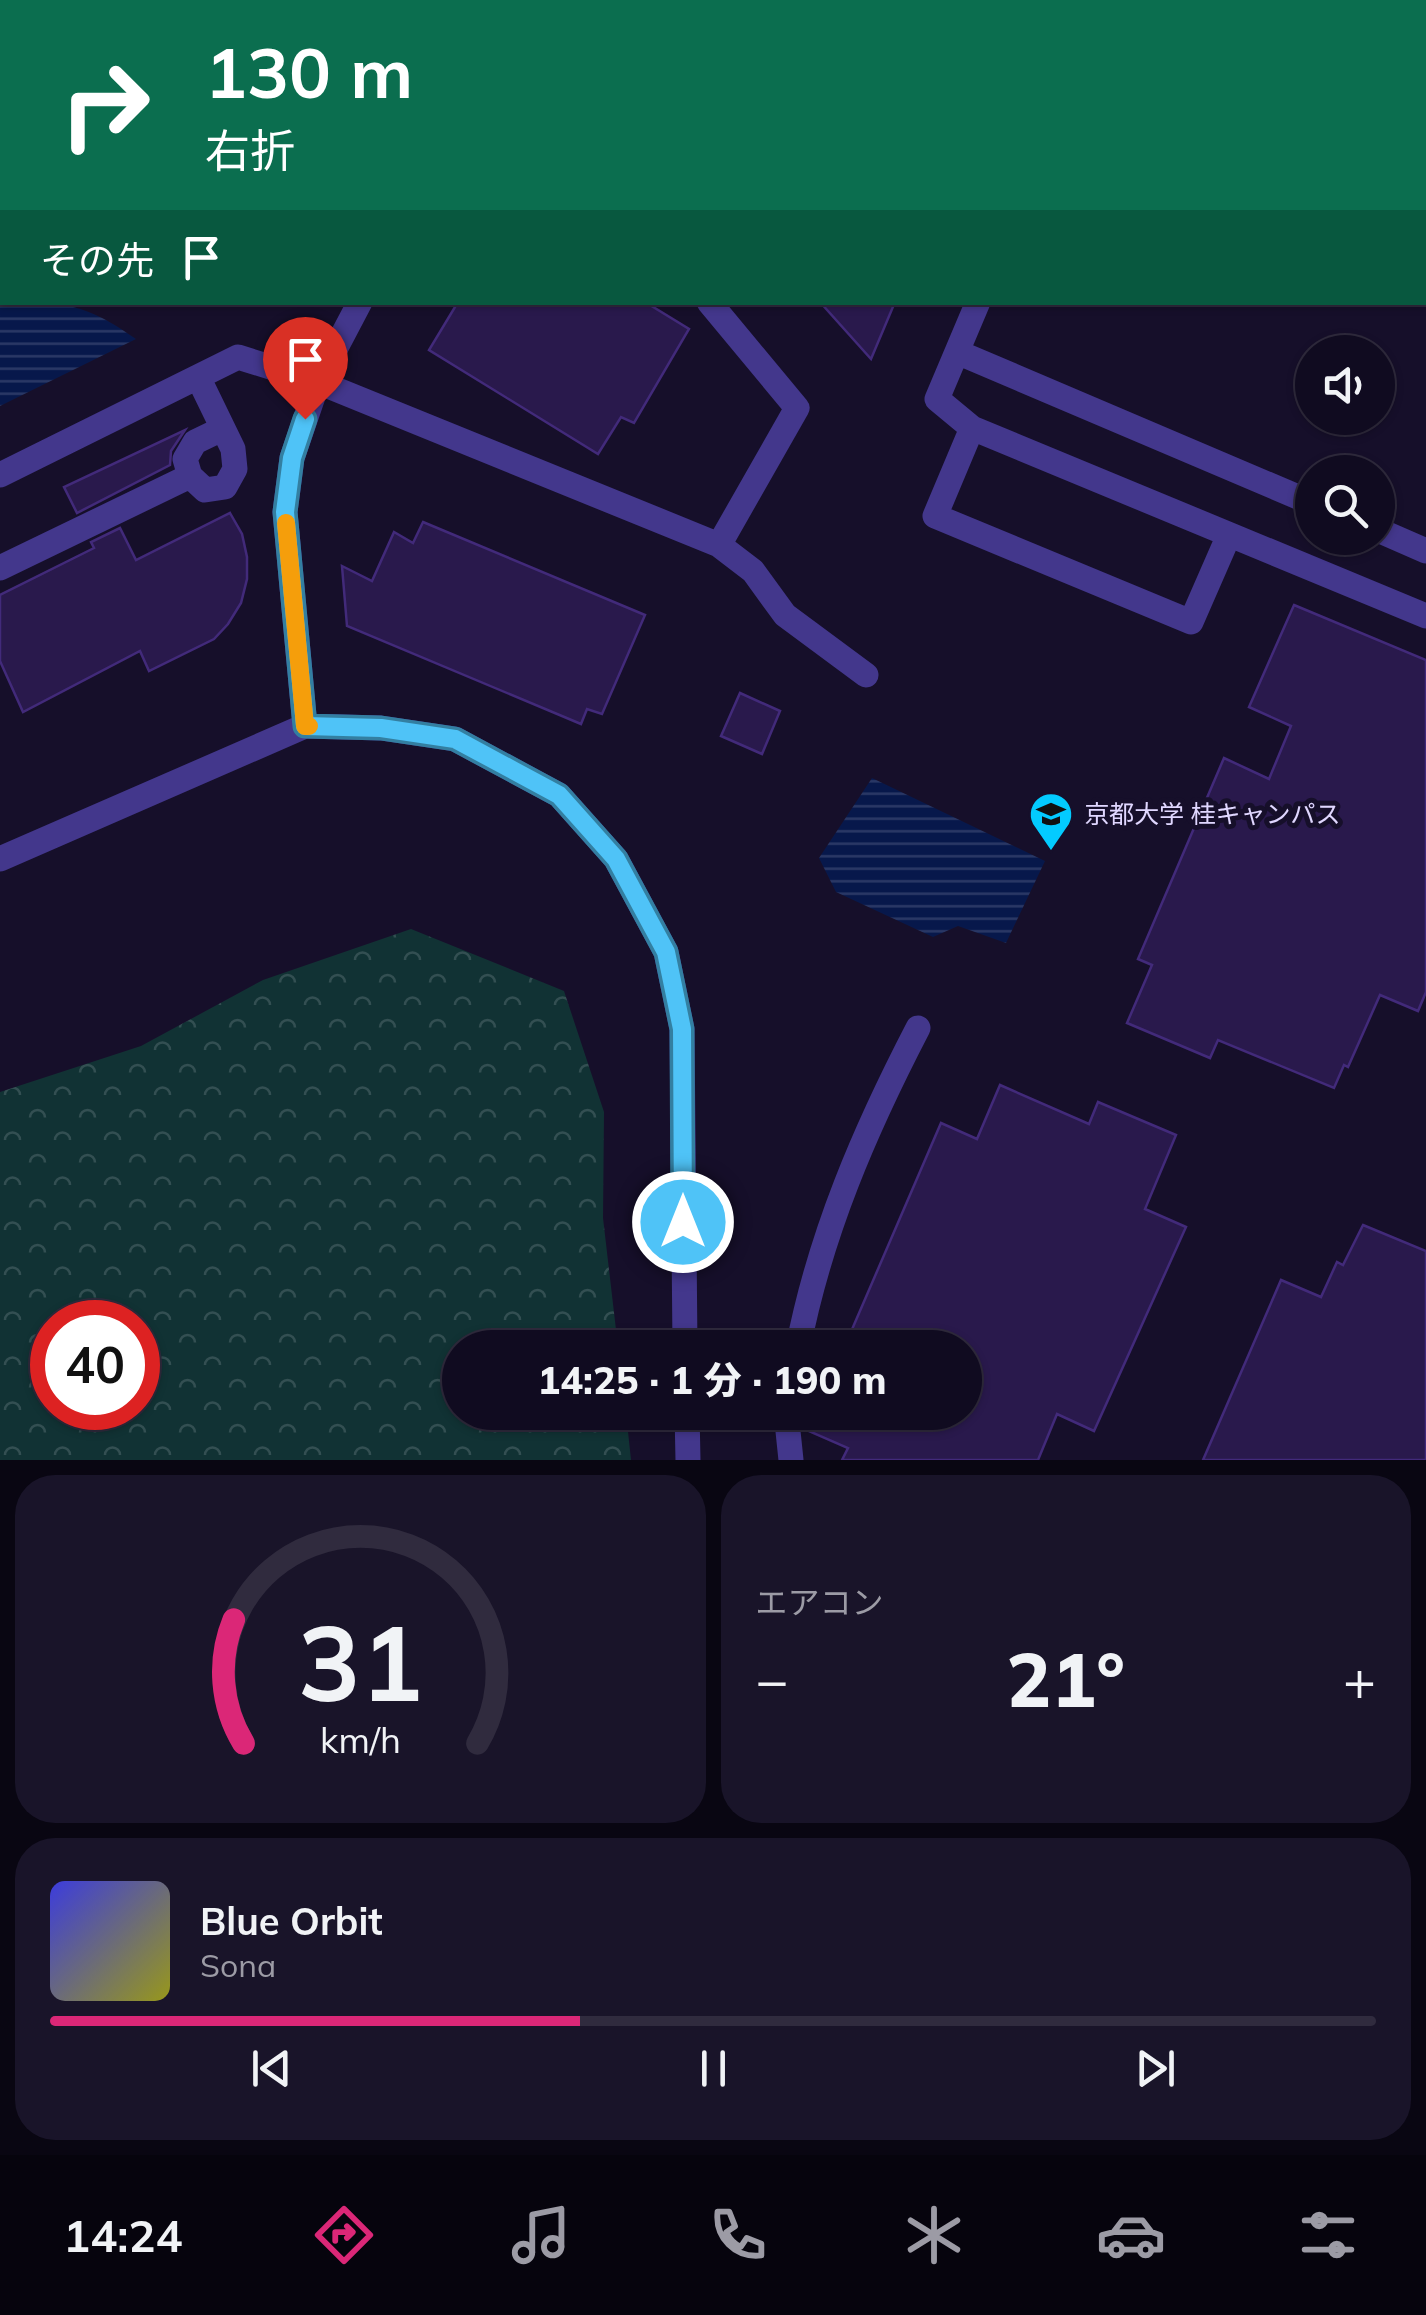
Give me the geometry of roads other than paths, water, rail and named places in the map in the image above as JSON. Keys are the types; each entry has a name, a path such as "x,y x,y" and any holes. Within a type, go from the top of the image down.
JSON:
{"street":[{"path":"305,726 285,512 292,458 318,382 358,305"},
{"path":"711,305 797,408 718,545"},
{"path":"977,305 936,399 972,428 1426,616"},
{"path":"957,352 1295,496"},
{"path":"0,475 238,357 318,382 718,545 753,571 786,615 866,674"},
{"path":"198,377 233,449 235,469 225,487 205,490 190,476 184,459 195,442 222,430"},
{"path":"972,428 935,516 1192,622 1229,535"},
{"path":"0,568 190,476"},
{"path":"1395,537 1426,551"},
{"path":"0,859 305,726 381,728 455,739 559,795 616,859 666,952 682,1029 684,1330"},
{"path":"801,1330 837,1204 876,1108 918,1028"},
{"path":"687,1430 688,1460"},
{"path":"788,1430 791,1460"}],"place":[{"name":"京都大学 桂キャンパス","path":"1051,852"}]}
